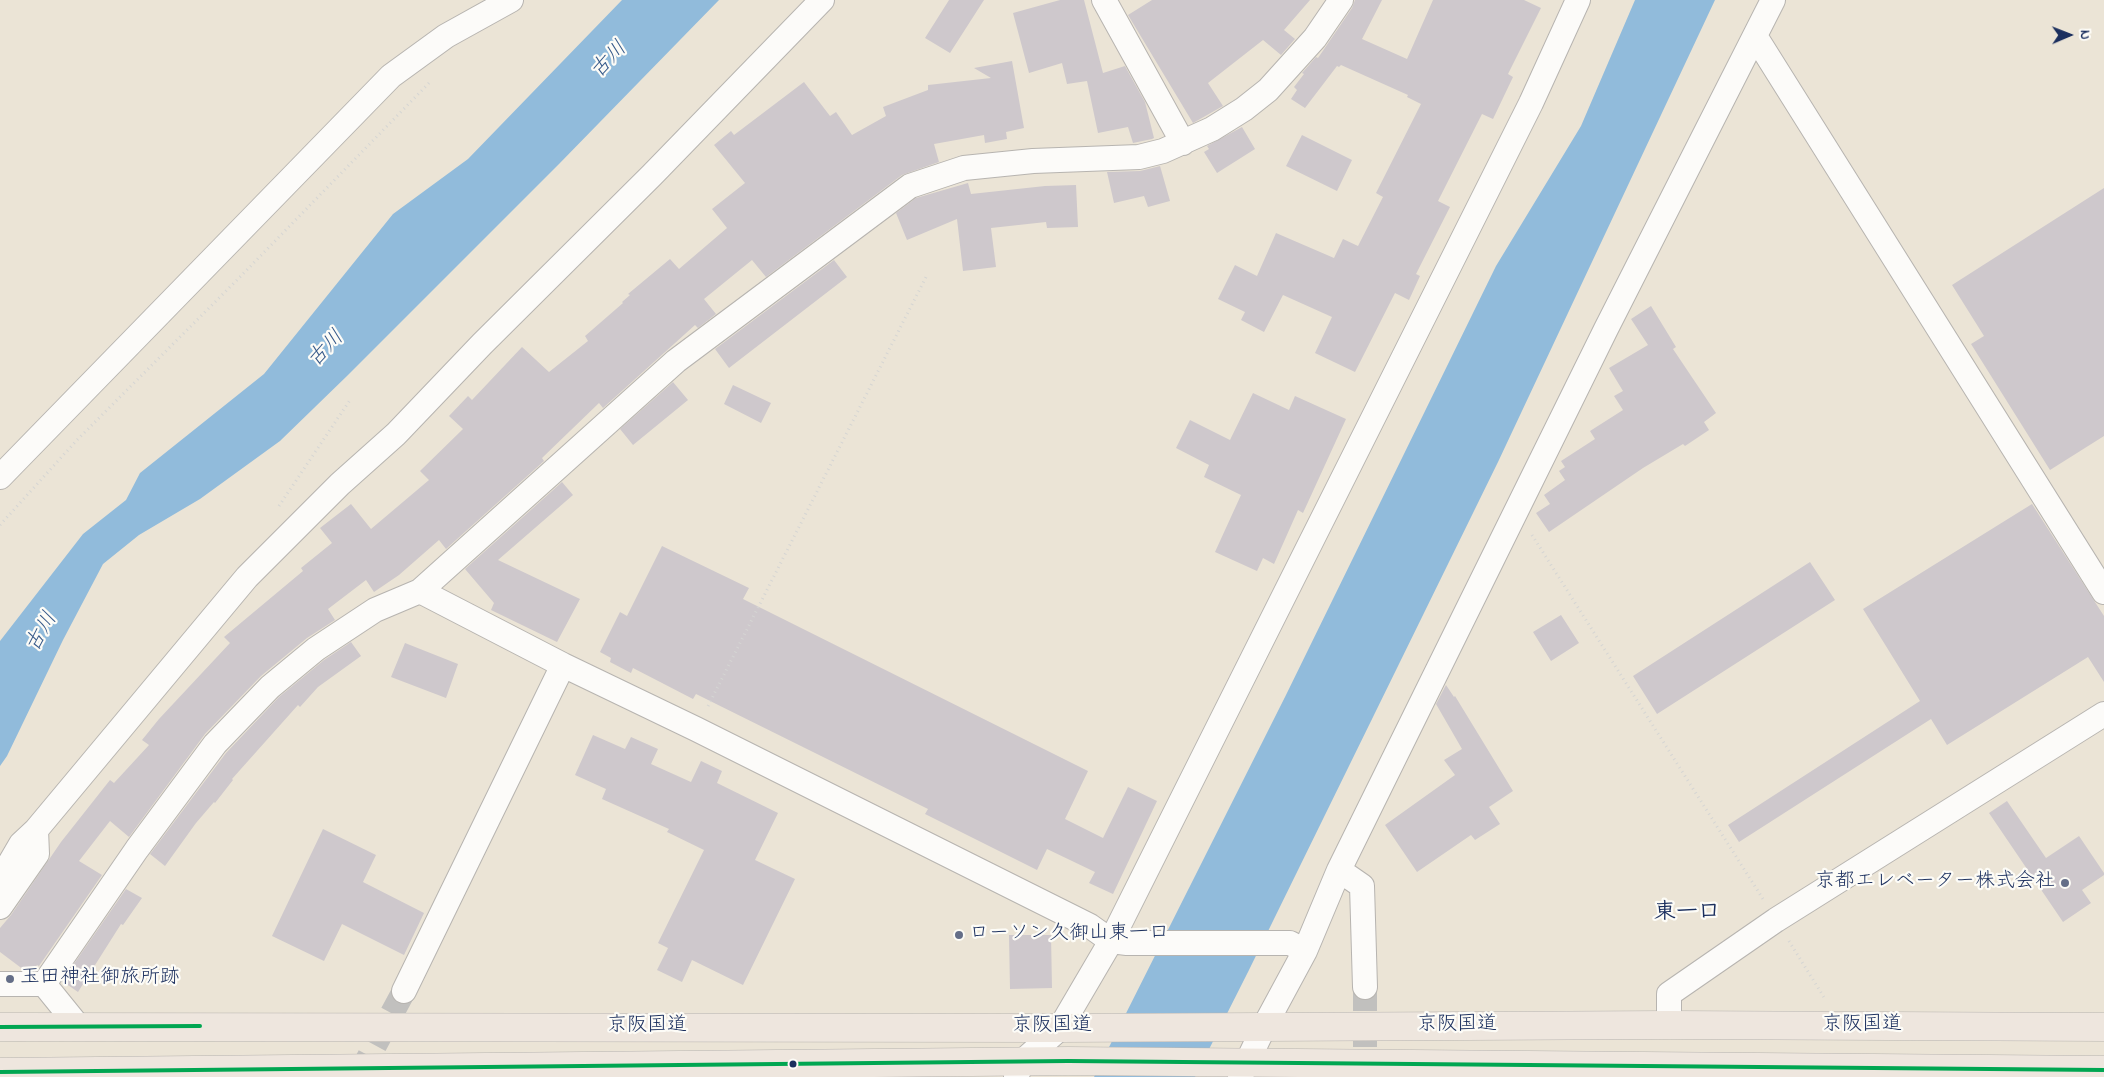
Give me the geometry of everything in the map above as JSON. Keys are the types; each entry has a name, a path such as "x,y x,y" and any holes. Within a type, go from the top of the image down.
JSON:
{"highway":[{"name":"京阪国道","path":"0,1027 1071,1028 1669,1025 2104,1027"},
{"name":"京阪国道","path":"0,1072 622,1072 1020,1069 1068,1061 1239,1067 1530,1071 2104,1070"}],"street":[{"path":"0,477 391,76 446,36 511,0"},
{"path":"0,880 21,844 36,830 247,577 340,484 396,434 482,344 652,175 822,0"},
{"path":"1104,0 1183,143"},
{"path":"44,984 137,849 215,744 270,687 316,649 375,610 420,591 676,361 910,186 964,168 1033,161 1139,157 1163,151 1212,129 1244,109 1268,90 1316,38 1341,0"},
{"path":"1020,1069 1071,1028 1119,942 1531,103 1578,0"},
{"path":"1239,1067 1297,947 1339,870 1602,338 1773,0"},
{"path":"1755,36 2104,592"},
{"path":"420,591 563,665 696,729 1119,942 1297,947"},
{"path":"404,991 563,665"},
{"path":"1669,1025 1669,994 1776,920 2104,714"},
{"path":"0,907 37,854 36,830"},
{"path":"1339,870 1362,886 1365,988"},
{"path":"0,984 44,984"},
{"path":"44,984 78,1026"}],"path":[{"path":"0,525 77,440 239,278 435,77"},
{"path":"696,729 927,274"},
{"path":"273,514 350,400"},
{"path":"1517,512 1842,1026"}],"water":[{"name":"古川","path":"622,0 719,0 559,164 280,441 200,499 139,535 103,564 63,640 7,756 0,766 0,641 83,534 126,500 140,473 264,374 393,214 468,159"},
{"path":"1635,0 1715,0 1498,462 1248,972 1195,1077 1094,1077 1285,697 1496,266 1581,126"}],"building":[{"path":"949,0 984,0 950,53 925,38"},
{"path":"1060,0 1084,0 1103,73 1125,66 1145,102 1154,138 1133,143 1128,127 1098,133 1087,81 1067,84 1062,63 1029,73 1013,13"},
{"path":"1152,0 1310,0 1284,30 1295,39 1281,55 1263,40 1208,83 1223,106 1193,123 1128,15"},
{"path":"1355,0 1382,0 1362,39 1407,59 1433,0 1524,0 1541,8 1508,74 1513,77 1493,119 1482,114 1438,201 1450,207 1416,274 1420,276 1409,300 1395,293 1355,372 1315,353 1332,317 1283,295 1264,332 1241,320 1245,312 1218,299 1235,265 1257,276 1276,233 1334,258 1343,239 1358,246 1383,197 1376,193 1421,104 1407,97 1408,95 1341,65 1337,66 1305,108 1291,99 1297,90 1294,87 1304,74 1302,73 1316,57 1318,58 1352,8"},
{"path":"1012,61 1024,128 1006,132 1007,139 985,143 984,135 934,144 939,162 902,175 766,277 752,260 704,299 716,314 698,328 695,325 603,408 599,403 542,458 544,461 446,549 439,540 399,575 374,592 366,580 328,609 335,620 307,638 261,676 205,734 129,837 110,821 79,861 102,875 39,966 37,965 33,970 24,970 0,952 0,928 61,842 110,780 114,783 149,745 142,740 159,719 230,643 224,637 303,571 301,568 332,543 320,528 351,504 371,529 429,480 420,471 463,429 449,416 468,396 472,400 522,347 549,372 588,341 585,336 623,303 630,295 628,294 670,259 679,269 727,228 712,209 745,183 714,145 731,131 734,135 804,82 830,116 836,112 852,135 886,116 883,107 928,90 928,85 991,78 974,68"},
{"path":"1242,127 1255,149 1217,173 1204,152 1209,149 1207,146"},
{"path":"1302,135 1352,160 1337,191 1286,166"},
{"path":"1160,166 1170,201 1148,207 1144,196 1114,203 1107,172 1140,171"},
{"path":"968,183 971,194 1045,186 1076,185 1078,227 1047,228 1046,222 991,228 996,267 963,271 957,219 907,240 896,213 916,198"},
{"path":"2104,188 2104,436 2050,470 1971,344 1984,336 1952,285"},
{"path":"834,260 847,277 729,368 715,349"},
{"path":"1651,306 1676,347 1673,349 1716,413 1704,422 1709,430 1685,446 1683,444 1643,468 1549,532 1536,513 1550,504 1544,495 1565,480 1559,471 1565,467 1561,461 1595,439 1590,431 1623,410 1614,396 1623,391 1609,368 1648,345 1631,319"},
{"path":"673,382 688,400 633,445 620,429"},
{"path":"733,385 771,403 761,423 724,404"},
{"path":"1253,393 1289,410 1295,396 1346,419 1303,513 1298,510 1274,564 1263,558 1257,571 1215,552 1241,495 1204,477 1209,465 1176,448 1190,420 1230,440"},
{"path":"562,482 573,495 498,560 580,599 557,642 491,610 494,603 465,569"},
{"path":"2032,504 2104,616 2104,682 2088,657 1947,745 1931,719 1739,842 1728,825 1920,701 1863,609"},
{"path":"662,546 749,588 743,599 1088,771 1065,819 1103,838 1128,787 1157,801 1113,894 1089,883 1095,872 1047,849 1037,870 925,814 928,809 696,694 693,699 633,668 631,673 610,662 611,658 600,652 620,612 627,616"},
{"path":"1810,562 1835,600 1657,714 1633,676"},
{"path":"1561,615 1579,643 1551,661 1533,632"},
{"path":"351,642 361,656 318,687 300,707 298,705 232,779 215,803 196,823 165,866 150,854 226,753 279,697 324,660"},
{"path":"405,643 458,664 446,698 391,677"},
{"path":"1446,685 1455,696 1513,791 1489,807 1500,824 1475,840 1471,835 1417,872 1385,825 1455,775 1444,760 1462,749 1436,704"},
{"path":"593,735 625,749 631,737 658,749 651,764 691,782 701,761 722,771 717,783 778,813 755,860 795,879 743,985 692,960 682,982 657,970 668,948 658,943 704,850 667,832 669,829 602,799 606,789 575,775"},
{"name":"京都エレベーター株式会社","path":"2007,801 2046,858 2079,836 2104,873 2104,875 2082,890 2091,903 2063,922 1989,813"},
{"path":"323,829 376,855 363,882 424,913 404,955 342,924 324,961 272,936"},
{"path":"126,889 142,898 123,925 121,924 78,992 62,981"},
{"path":"1009,935 1051,935 1052,988 1010,989"}],"tunnel":[{"path":"1365,987 1365,1077"},
{"path":"358,1077 404,991"}],"transit line":[{"path":"0,1027 200,1026"},
{"path":"0,1072 1068,1061 2104,1070"}],"place":[{"name":"京都エレベーター株式会社","path":"2065,883"},
{"name":"ローソン久御山東一口","path":"959,935"},
{"name":"玉田神社御旅所跡","path":"10,979"}],"district":[{"name":"東一口","path":"1687,914"}]}
